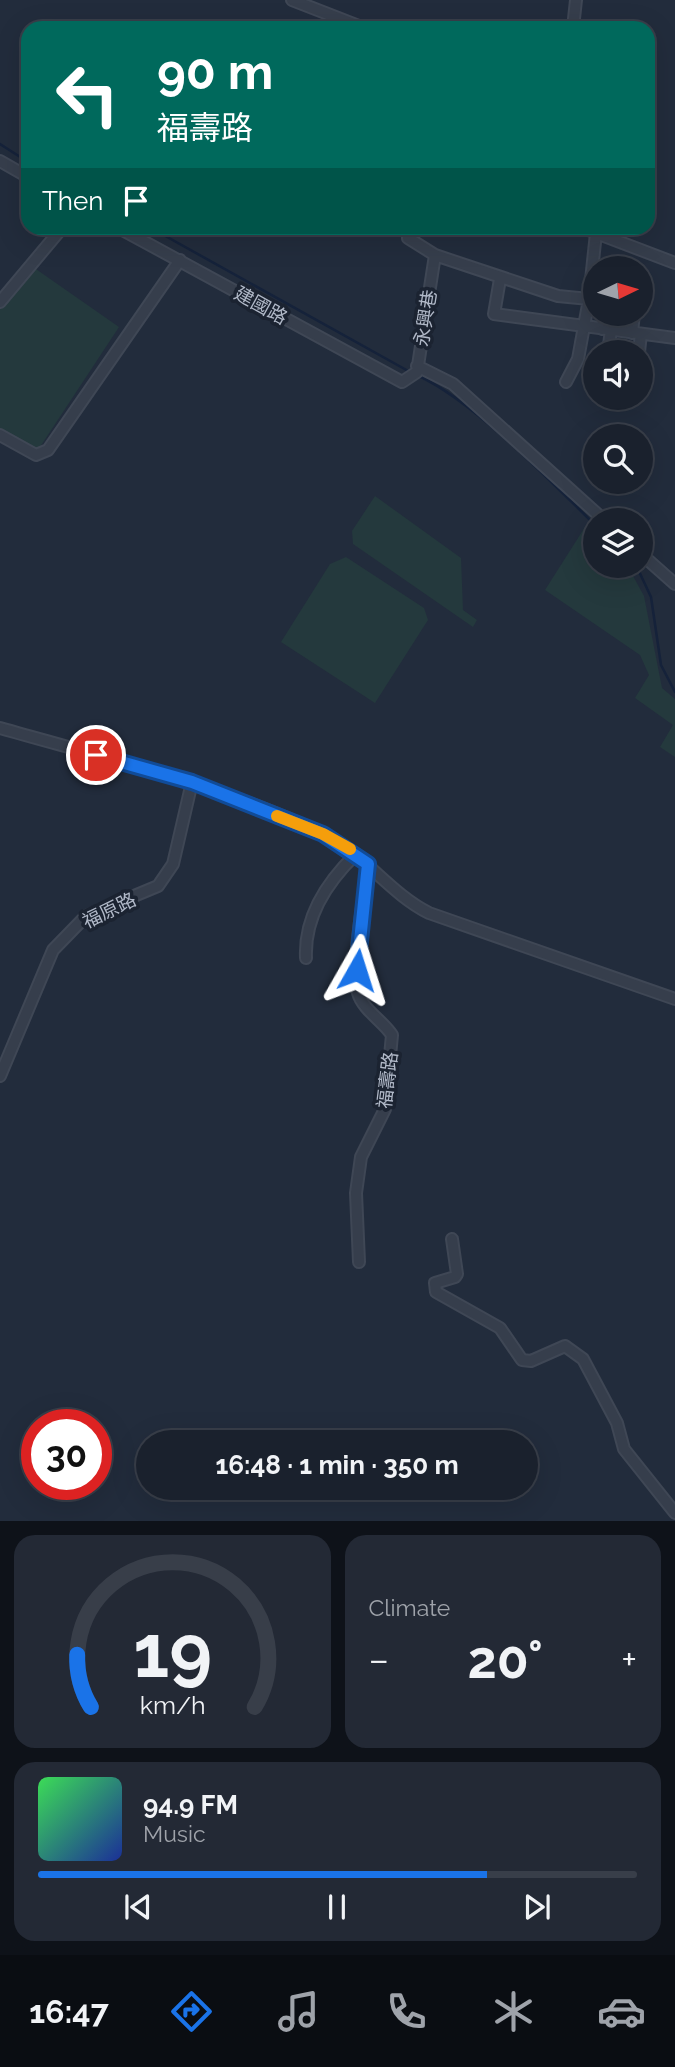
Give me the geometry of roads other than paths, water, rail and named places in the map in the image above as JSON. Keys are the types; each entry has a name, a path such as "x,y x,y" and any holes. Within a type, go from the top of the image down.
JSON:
{"street":[{"path":"292,0 346,21"},
{"path":"574,21 576,0"},
{"path":"0,160 21,173"},
{"path":"0,302 56,235"},
{"name":"建國路","path":"132,235 412,374"},
{"path":"409,235 408,238 435,255 500,279 558,296 583,298"},
{"path":"594,256 596,235"},
{"path":"601,235 675,263"},
{"name":"永興巷","path":"435,255 412,374 453,384 591,508"},
{"path":"0,435 36,456 48,450 180,260"},
{"path":"500,279 495,314 675,338"},
{"path":"606,326 607,340"},
{"path":"636,326 638,340"},
{"path":"566,382 578,359 584,327"},
{"path":"653,565 675,584"},
{"path":"0,728 192,782 323,834 356,854 411,904 429,913 675,999"},
{"name":"福原路","path":"0,1076 53,950 86,916 158,886 173,864 192,782"},
{"path":"306,958 305,936 328,882 356,854"},
{"name":"福壽路","path":"359,1262 356,1193 361,1157 385,1109 392,1035 363,1004 358,993 357,970 368,864"},
{"path":"452,1239 456,1277 435,1283 433,1289 500,1328 522,1360 531,1361 565,1346 583,1359 617,1423 624,1449 675,1513"}],"waterway":[{"path":"0,144 21,158"},
{"path":"164,235 410,372"},
{"path":"419,376 441,388 488,423 583,513"},
{"path":"642,578 651,597 661,665 675,692"}]}
